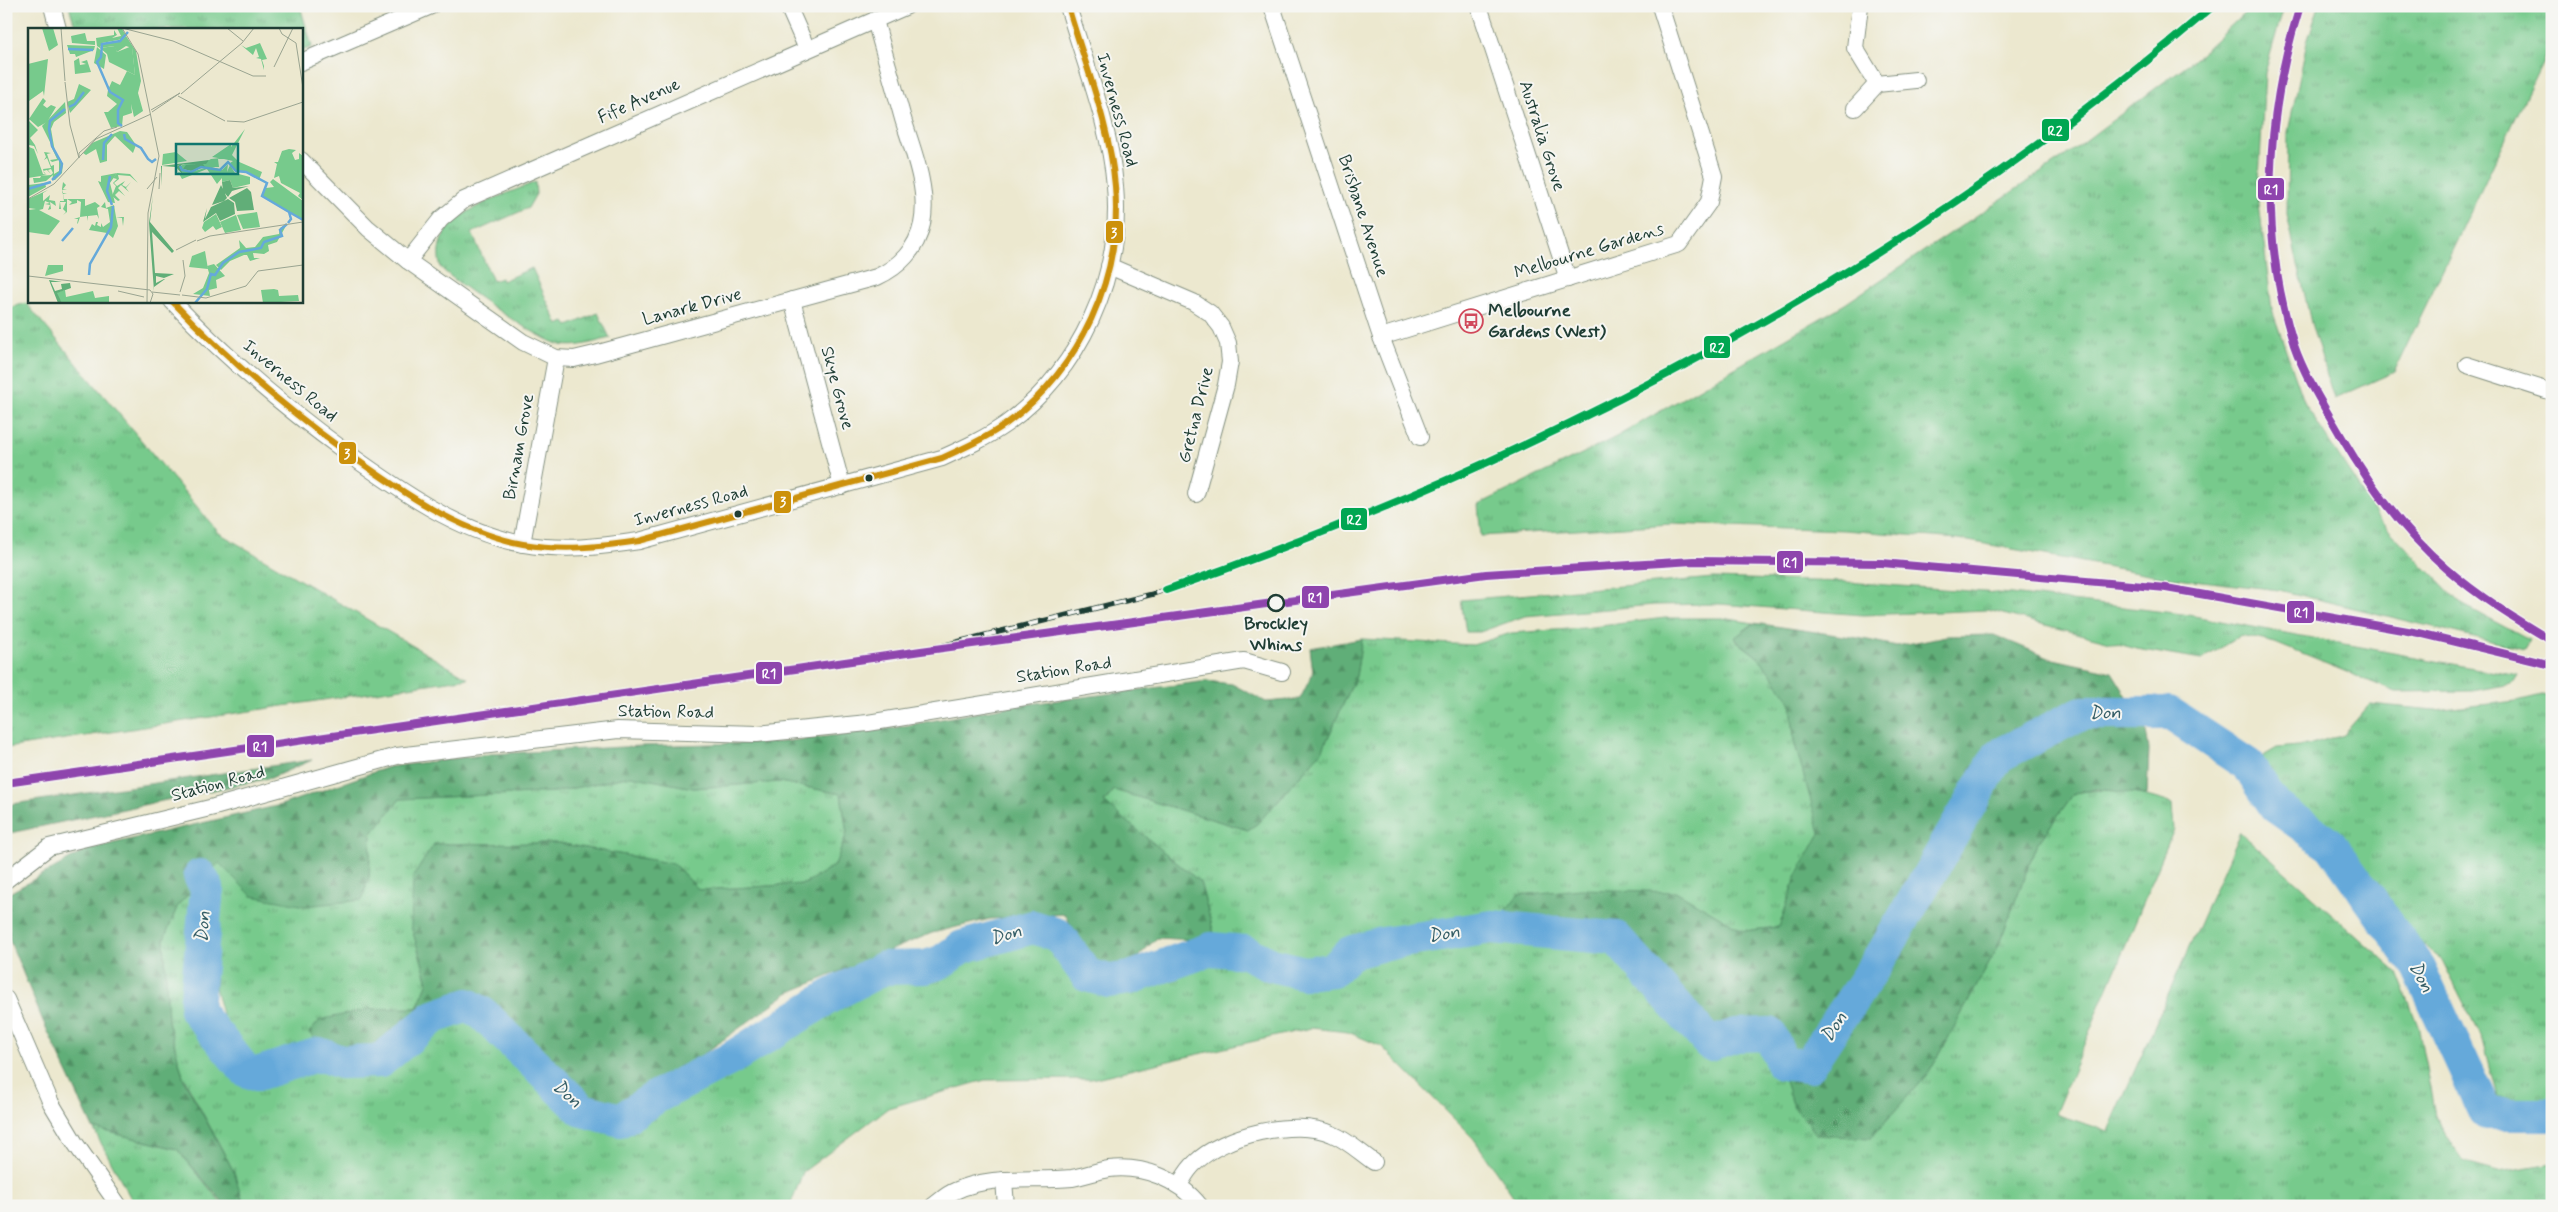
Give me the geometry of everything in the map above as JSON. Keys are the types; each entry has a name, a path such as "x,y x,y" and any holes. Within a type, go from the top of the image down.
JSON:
{"street":[{"path":"52,6 58,28"},
{"path":"302,62 431,6"},
{"path":"788,6 807,50"},
{"name":"Fife Avenue","path":"408,261 441,219 464,200 907,6"},
{"name":"Inverness Road","path":"173,302 217,346 275,396 369,468 417,500 459,522 491,535 522,544 559,549 591,548 639,541 942,458 978,442 1006,423 1039,396 1070,357 1085,334 1104,290 1117,213 1111,155 1068,6"},
{"name":"Brisbane Avenue","path":"1272,6 1381,337 1420,437"},
{"name":"Australia Grove","path":"1479,6 1568,279"},
{"name":"Melbourne Gardens","path":"1381,337 1679,244 1709,202 1714,176 1660,6"},
{"path":"1860,6 1855,48 1877,84"},
{"name":"Lanark Drive","path":"302,161 368,228 408,261 523,342 556,358 574,359 595,354 877,277 890,271 901,262 910,251 922,224 923,206 918,170 875,20"},
{"path":"1855,108 1877,84 1916,80"},
{"name":"Gretna Drive","path":"1109,266 1193,302 1210,313 1221,327 1228,343 1230,362 1226,385 1196,494"},
{"name":"Skye Grove","path":"792,300 842,486"},
{"name":"Birnam Grove","path":"522,544 556,358"},
{"path":"2467,365 2552,392"},
{"name":"Station Road","path":"6,880 11,874 49,847 214,807 397,756 618,730 757,734 868,723 1244,661 1282,672"},
{"path":"6,999 51,1103 75,1143 119,1206"},
{"path":"1179,1185 1195,1162 1207,1153 1230,1142 1279,1128 1311,1128 1332,1134 1374,1162"},
{"path":"933,1206 954,1191 976,1184 1004,1180 1072,1178 1108,1169 1125,1169 1140,1171 1179,1185 1200,1206"},
{"path":"1004,1180 1006,1206"}],"green space":[{"path":"69,6 300,6 312,47 302,51 302,28 76,28"},
{"path":"2252,6 2284,6 2265,73 2258,196 2272,310 2305,404 2381,522 2460,603 2529,640 2524,649 2279,590 2159,576 1958,539 1844,530 1671,524 1481,536 1478,505 1616,437 1845,304 2061,159 2200,55"},
{"path":"2319,6 2552,6 2552,42 2394,372 2334,399 2311,323 2287,215 2288,132 2307,42"},
{"path":"535,182 536,194 528,208 472,233 493,281 501,278 502,281 532,268 558,325 565,322 568,326 598,313 610,338 573,346 561,345 550,341 499,311 441,268 439,250 444,235 454,222 485,203"},
{"path":"26,303 219,533 468,678 6,748 6,309"},
{"path":"1713,578 1846,582 2011,594 2183,614 2517,676 2512,684 2471,691 2396,692 2275,643 2241,635 2201,660 2137,649 1988,610 1863,615 1719,604 1654,605 1525,616 1480,632 1466,632 1461,600"},
{"path":"1665,618 1722,618 1754,623 1734,639 1759,658 1792,702 1794,741 1821,834 1797,875 1779,927 1744,931 1677,892 1493,926 1616,938 1710,1044 1736,1035 1770,1034 1782,1063 1782,1072 1930,1071 1997,949 2036,846 2074,793 2099,790 2148,796 2172,804 2174,829 2055,1114 2108,1131 2240,832 2397,972 2418,1026 2435,1115 2463,1162 2499,1172 2552,1163 2552,1206 1520,1206 1474,1139 1381,1046 1348,1032 1311,1028 1091,1079 985,1080 888,1108 803,1172 790,1206 244,1206 234,1172 183,1076 168,1021 164,939 178,905 197,886 200,904 194,939 193,1015 233,1067 251,1081 276,1080 321,1067 365,1068 396,1063 452,1020 466,1017 488,1028 531,1075 573,1112 599,1128 624,1128 693,1093 832,1008 884,982 919,979 957,970 972,955 1009,941 1038,941 1054,947 1070,968 1089,987 1119,989 1157,980 1204,965 1233,965 1273,976 1329,981 1355,960 1490,927 1465,924 1347,945 1333,958 1309,965 1278,959 1253,946 1216,941 1200,882 1104,803 1114,790 1248,830 1258,823 1322,751 1356,676 1362,639 1473,645 1511,633 1584,628"},
{"path":"1754,623 1858,638 1897,646 1946,636 1994,635 2049,658 2112,672 2145,725 2149,749 2147,795 2097,789 2074,793 2036,846 1997,949 1930,1071 1871,1138 1817,1135 1793,1106 1782,1072 1806,1066 1782,1063 1770,1034 1736,1035 1710,1044 1616,939 1492,927 1518,895 1581,889 1677,892 1744,931 1779,927 1797,875 1820,833 1794,741 1791,702 1759,658 1734,638"},
{"path":"1362,639 1356,676 1322,751 1258,823 1248,830 1114,790 1104,802 1200,882 1216,941 1157,938 1127,968 1090,962 1065,914 990,919 932,933 788,993 666,1081 617,1107 582,1098 484,995 440,1006 381,1045 351,1049 318,1042 309,1033 320,1020 368,1009 417,1008 428,982 411,926 413,877 434,844 558,843 674,864 699,890 804,884 835,865 847,833 841,794 780,782 693,788 631,776 555,792 400,799 371,834 369,877 362,900 305,906 252,896 219,863 178,905 164,939 168,1021 184,1080 234,1172 244,1206 226,1206 177,1149 93,1128 43,1021 6,932 6,895 88,849 281,805 388,767 490,754 642,746 782,742 893,728 1006,707 1207,681 1232,684 1266,702 1300,699 1313,673 1310,648"},
{"path":"2542,695 2552,697 2552,1098 2497,1097 2482,1039 2442,960 2374,905 2331,845 2275,806 2248,765 2277,748 2308,745 2344,734 2370,704 2434,710 2517,701"},
{"path":"312,760 271,778 10,833 6,836 6,805"},
{"path":"631,776 694,788 780,782 841,794 847,833 835,865 804,884 699,890 674,864 558,843 434,844 411,926 428,982 417,1008 368,1009 309,1033 322,1043 274,1061 248,1056 224,1022 215,987 216,946 221,911 208,874 219,863 252,896 369,877 371,834 400,799 555,792"},
{"path":"93,1128 177,1149 224,1206 135,1206"}],"waterway":[{"name":"Don","path":"200,876 207,888 196,1010 245,1070 257,1074 319,1054 341,1062 380,1061 434,1017 468,1005 483,1014 582,1110 621,1120 656,1097 730,1059 832,995 884,968 926,967 941,962 962,947 1033,927 1058,935 1087,975 1109,981 1130,978 1211,949 1245,952 1272,965 1304,973 1333,970 1350,953 1383,944 1492,927 1616,938 1710,1044 1736,1035 1770,1034 1782,1063 1808,1066 1884,952 1998,756 2082,713 2169,713 2248,765 2275,806 2331,845 2418,967 2486,1114 2552,1114"}],"railway":[{"path":"921,651 1153,594 1238,565 1359,519 1520,447 1670,373 1820,289 1996,176 2138,71 2213,6"},
{"path":"2300,6 2288,47 2279,89 2273,132 2271,175 2271,218 2275,261 2283,303 2298,357 2309,380 2363,472 2415,539 2471,589 2552,641"}],"transit line":[{"name":"3","path":"173,302 234,362 278,399 323,435 387,481 452,520 475,530 523,544 581,547 639,541 942,458 998,429 1032,402 1055,377 1075,349 1091,319 1104,287 1112,254 1116,220 1115,186 1108,140 1068,6"},
{"name":"R2","path":"1166,590 1307,538 1447,480 1583,417 1717,347 1848,271 1974,189 2096,101 2213,6"},
{"name":"R1","path":"2300,6 2288,47 2279,89 2273,132 2271,175 2271,218 2275,261 2283,303 2298,357 2309,380 2363,472 2415,539 2471,589 2552,641"},
{"name":"R1","path":"6,783 921,651 1486,574 1693,561 1882,563 2166,588 2419,633 2552,665"}],"place":[{"name":"Melbourne Gardens (West)","path":"1471,321"},
{"name":"Brockley Whins","path":"1276,603"}]}
